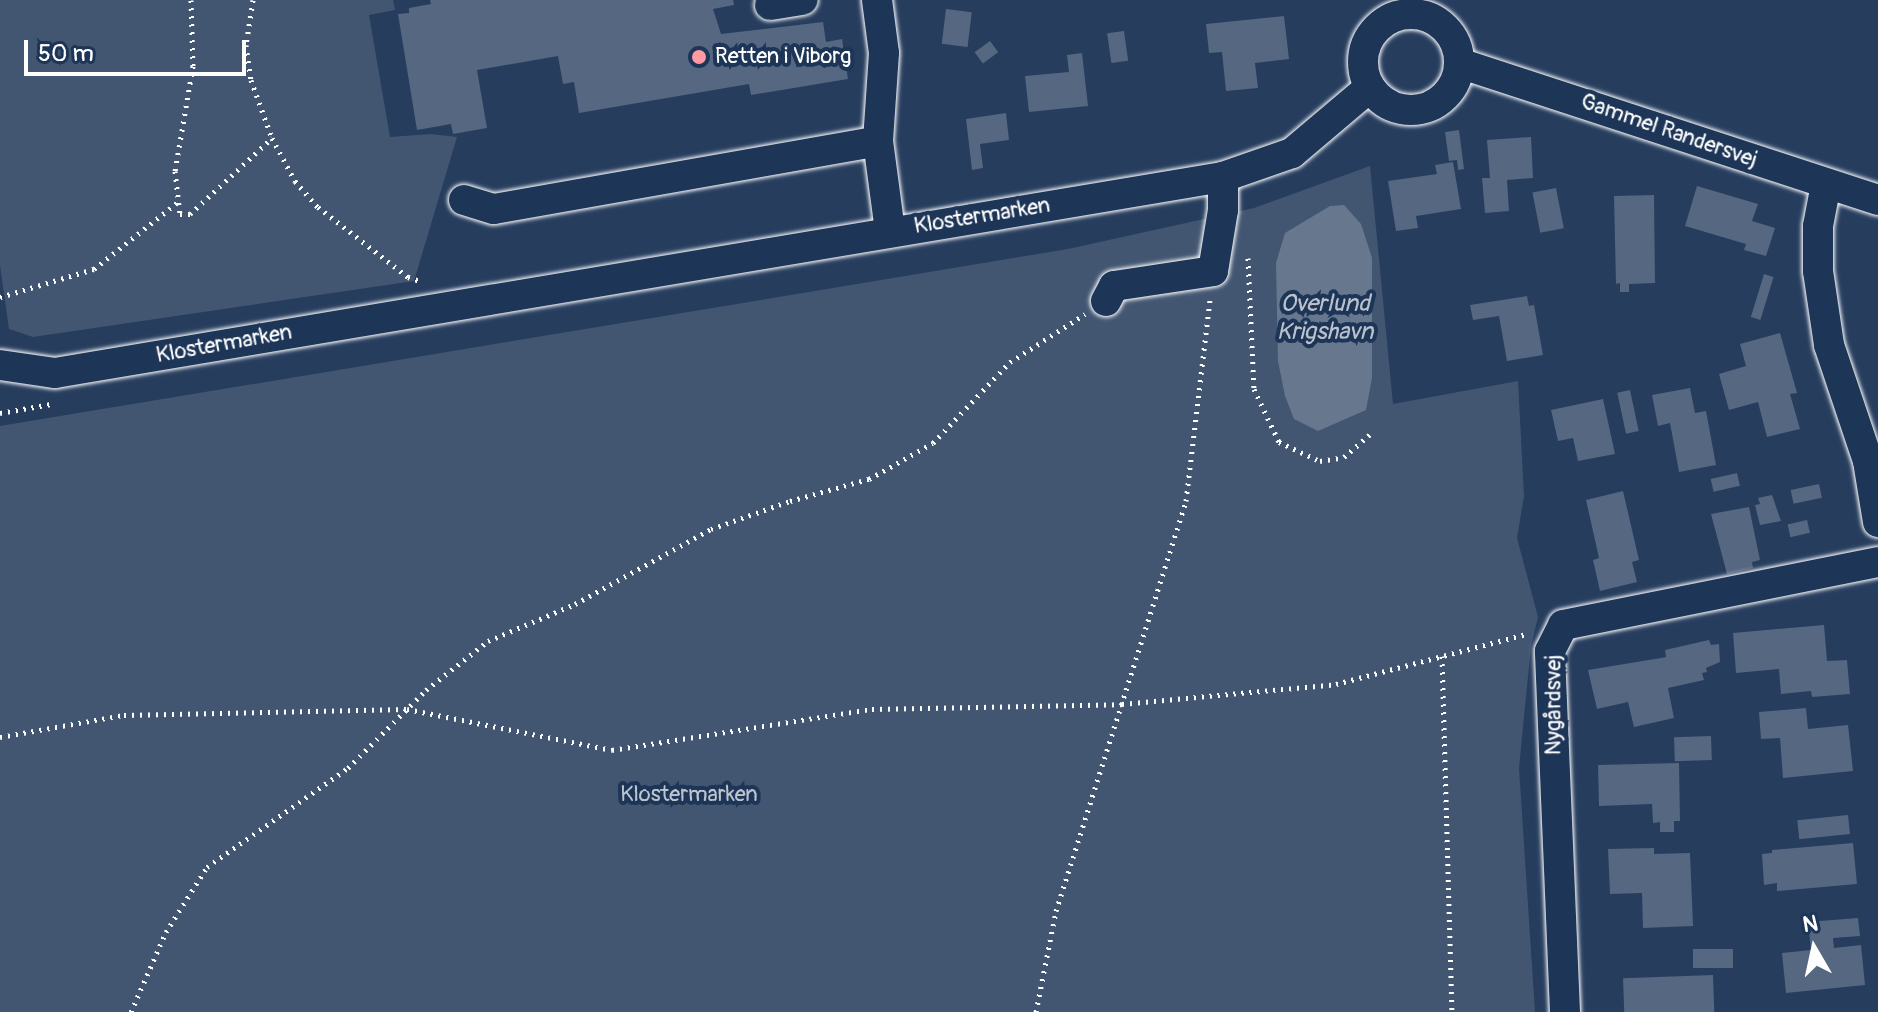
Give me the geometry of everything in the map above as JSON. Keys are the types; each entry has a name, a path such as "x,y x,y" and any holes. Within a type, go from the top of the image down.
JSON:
{"street":[{"path":"770,5 803,0"},
{"path":"877,0 884,53 878,141 890,231"},
{"path":"1384,9 1429,17 1446,29 1455,42 1459,63 1449,91 1428,107 1414,110 1392,106 1370,87 1364,52 1384,9"},
{"name":"Gammel Randersvej","path":"1459,63 1562,94 1878,200"},
{"name":"Klostermarken","path":"0,365 55,373 1223,177 1292,153 1370,87"},
{"path":"464,200 494,209 878,141"},
{"path":"1106,301 1114,286 1213,271 1223,177"},
{"path":"1826,184 1818,226 1818,271 1829,345 1868,461 1878,522"},
{"name":"Nygårdsvej","path":"1565,1012 1550,651 1563,625 1878,562"}],"path":[{"path":"191,0 193,66 176,152 180,214 190,214 272,138"},
{"path":"253,0 246,45 251,80 272,138 295,181 318,207 408,277 432,285"},
{"path":"0,297 94,269 178,202"},
{"path":"1218,241 1248,242 1248,314 1254,389 1279,442 1320,461 1344,457 1372,433"},
{"path":"1036,1012 1056,911 1186,501 1213,271"},
{"path":"131,1012 166,932 207,867 348,768 407,709 488,641 575,604 711,529 790,501 869,479 933,443 1010,362 1106,301"},
{"path":"0,737 124,715 407,709 612,750 872,709 1122,704 1336,684 1563,625"},
{"path":"1442,656 1452,1012"}],"green space":[{"path":"0,0 393,0 395,10 369,15 390,137 431,134 457,137 414,281 33,337 9,329 0,265"},
{"path":"1370,166 1393,404 1518,381 1524,496 1517,538 1538,617 1531,646 1519,768 1535,1012 0,1012 0,426 1068,249 1254,208"}],"water":[{"name":"Overlund Krigshavn","path":"1344,205 1361,224 1372,258 1372,378 1366,410 1318,431 1294,419 1285,396 1278,361 1276,263 1285,233 1330,206"}],"building":[{"path":"430,0 733,0 734,5 713,9 721,34 823,22 826,42 842,39 848,79 751,95 749,84 579,113 574,82 563,84 558,56 477,70 487,128 453,134 451,124 417,130 398,14 409,13 409,8 431,4"},
{"path":"946,9 972,12 968,47 942,44"},
{"path":"1284,16 1289,59 1255,63 1258,88 1226,91 1222,52 1209,53 1206,24"},
{"path":"1124,31 1128,61 1111,63 1107,33"},
{"path":"990,41 998,52 983,63 975,52"},
{"path":"1082,53 1088,106 1029,112 1025,76 1069,72 1067,55"},
{"path":"1006,113 1009,140 980,144 983,168 972,170 966,119"},
{"path":"1459,130 1464,169 1458,170 1457,160 1449,161 1445,132"},
{"path":"1531,137 1533,178 1507,180 1509,211 1485,213 1482,178 1490,178 1487,140"},
{"path":"1453,162 1461,209 1416,216 1418,228 1396,231 1388,181 1437,174 1435,165"},
{"path":"1697,186 1758,204 1752,221 1775,228 1766,256 1744,250 1746,244 1685,226"},
{"path":"1556,188 1564,228 1540,233 1532,193"},
{"path":"1654,195 1655,283 1629,284 1629,292 1620,292 1620,283 1616,284 1614,196"},
{"path":"1764,274 1774,277 1760,320 1751,317"},
{"path":"1527,296 1529,306 1534,305 1543,355 1507,361 1499,316 1473,320 1470,305"},
{"path":"1780,333 1797,393 1790,394 1800,429 1767,437 1758,402 1729,410 1719,374 1746,366 1740,344"},
{"path":"1690,388 1695,413 1706,411 1716,465 1679,472 1670,423 1658,426 1652,395"},
{"path":"1630,390 1639,431 1626,434 1617,393"},
{"path":"1603,399 1615,454 1578,461 1573,438 1558,441 1551,410"},
{"path":"1737,473 1740,486 1714,492 1711,479"},
{"path":"1819,484 1822,498 1794,504 1791,490"},
{"path":"1623,491 1639,560 1632,562 1637,582 1600,591 1593,560 1599,558 1586,500"},
{"path":"1772,495 1781,521 1760,525 1755,505 1760,504 1758,498"},
{"path":"1749,507 1760,560 1752,562 1753,568 1727,574 1711,514"},
{"path":"1807,520 1810,533 1790,537 1788,524"},
{"path":"1824,625 1827,661 1847,660 1850,694 1812,697 1811,691 1781,694 1779,669 1736,673 1733,633"},
{"path":"1709,640 1711,645 1719,644 1720,662 1706,668 1707,672 1702,673 1704,680 1668,688 1674,718 1634,727 1628,702 1597,709 1588,670 1666,657 1665,650"},
{"path":"1806,708 1808,729 1848,725 1853,771 1783,778 1780,738 1761,739 1759,712"},
{"path":"1711,736 1712,760 1675,761 1674,737"},
{"path":"1679,763 1680,821 1674,821 1674,832 1660,832 1660,822 1653,823 1652,804 1599,806 1598,765"},
{"path":"1848,815 1850,834 1799,839 1797,820"},
{"path":"1853,843 1857,884 1777,891 1777,883 1764,885 1762,854 1772,853 1772,850"},
{"path":"1654,848 1654,854 1690,853 1693,926 1643,928 1642,893 1610,894 1608,849"},
{"path":"1858,918 1860,936 1833,938 1834,948 1861,945 1865,985 1786,993 1782,953 1811,950 1808,922"},
{"path":"1693,949 1733,949 1733,968 1693,968"},
{"path":"1713,975 1714,1012 1624,1012 1623,978"}],"place":[{"name":"Retten i Viborg","path":"699,57"}]}
